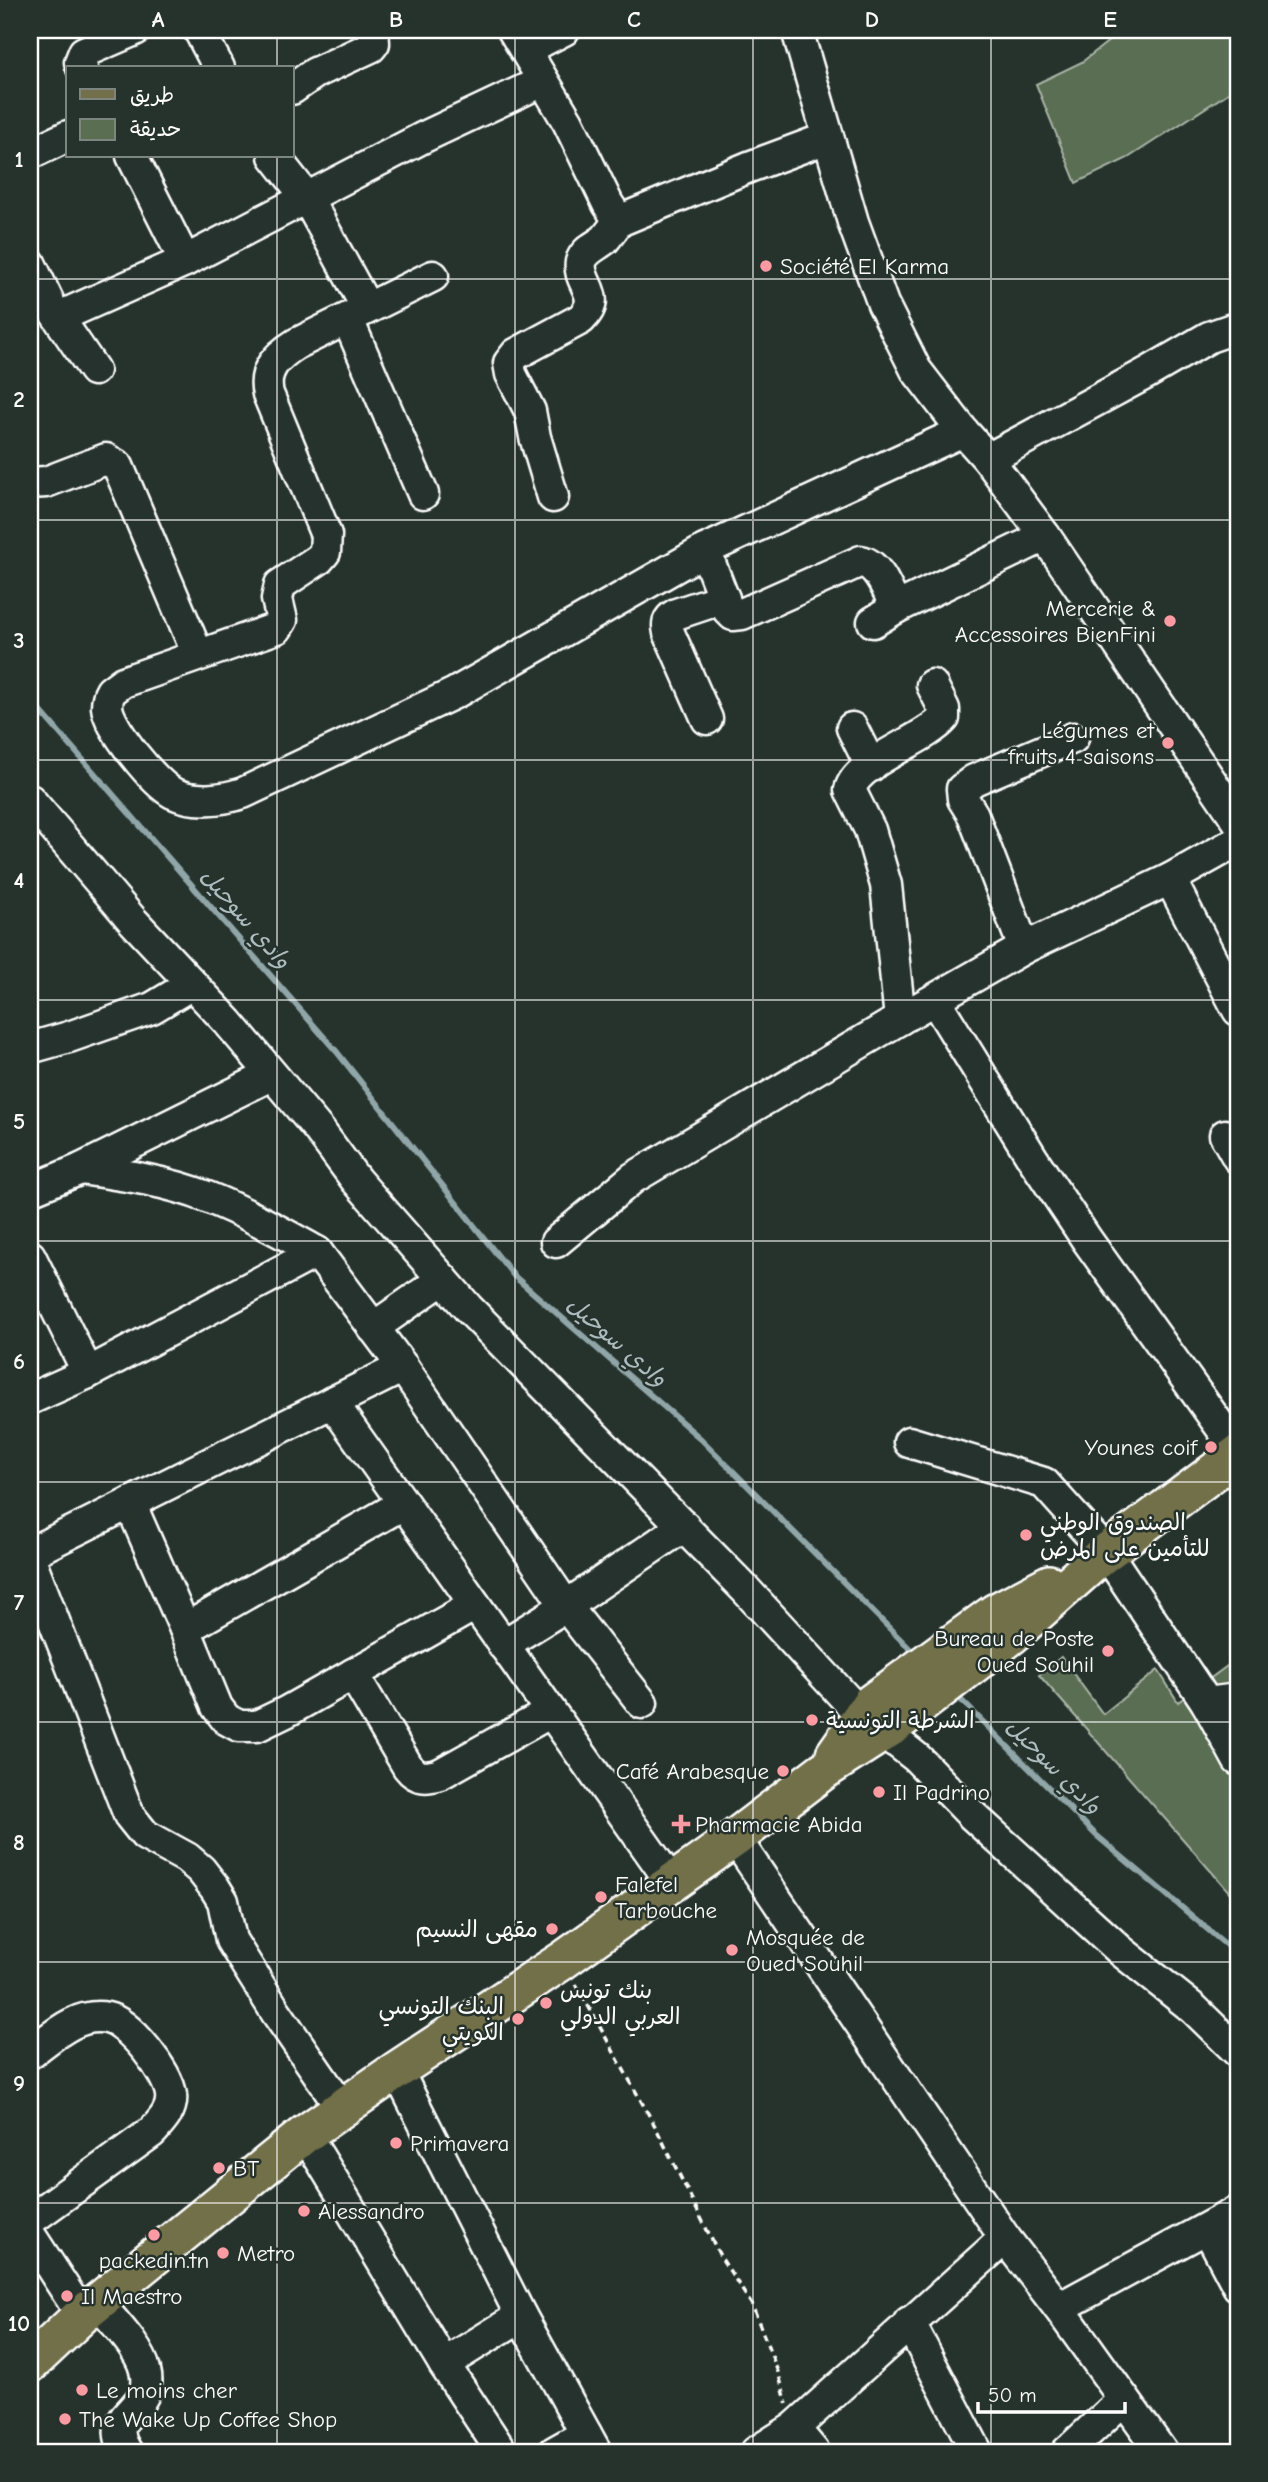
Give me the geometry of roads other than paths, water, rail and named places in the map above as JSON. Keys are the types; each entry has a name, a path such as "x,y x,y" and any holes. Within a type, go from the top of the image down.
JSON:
{"main road":[{"path":"30,2364 90,2308 305,2134 562,1961 735,1838 1018,1625 1103,1555 1238,1452"}],"street":[{"path":"81,66 84,52 135,30"},
{"path":"199,30 218,66"},
{"path":"294,88 371,47 374,43 373,30"},
{"path":"564,30 519,40 569,122 608,204 619,221"},
{"path":"797,30 853,222 883,304 916,370 988,459 1045,536 1238,821"},
{"path":"46,316 185,261 424,137 543,81"},
{"path":"30,154 66,136"},
{"path":"553,497 530,411 511,374 509,363 516,354 581,319 588,312 591,304 590,293 581,259 607,237 619,221 827,138"},
{"path":"133,158 185,261"},
{"path":"276,158 307,198 358,314 423,494"},
{"path":"30,263 46,316 94,370"},
{"path":"433,276 296,344 284,352 269,369 266,378 268,394 326,535 325,552 319,559 279,585 276,593 282,615 281,624 123,682 111,691 107,707 116,731 156,781 173,793 190,798 228,798 455,693 705,550 963,431"},
{"path":"988,459 1209,337 1238,327"},
{"path":"30,483 47,482 106,459 118,466 198,655"},
{"path":"705,550 730,614 742,614 861,561 868,563 878,572 885,615 1045,536"},
{"path":"706,719 667,624 670,617 676,614 724,598"},
{"path":"901,1019 886,885 870,830 850,790 852,784 871,766 944,718 944,709 932,685"},
{"path":"852,728 871,766"},
{"path":"1024,948 973,815 963,799 962,789 974,780 1073,738"},
{"path":"30,800 319,1130 356,1180 468,1308 787,1633 885,1726 973,1816 1121,1951 1194,2009 1238,2052"},
{"path":"556,1242 633,1178 901,1019 1024,948 1170,879 1238,841"},
{"path":"1170,879 1238,1010"},
{"path":"30,1048 152,1008 192,984"},
{"path":"935,1000 1033,1159 1087,1240 1238,1452"},
{"path":"30,1190 81,1168 271,1075"},
{"path":"81,1168 145,1179 205,1196 260,1220 317,1252 403,1367 566,1606 642,1703"},
{"path":"30,1399 88,1373 317,1252"},
{"path":"30,1256 88,1373"},
{"path":"373,1328 443,1279"},
{"path":"30,1553 403,1367"},
{"path":"332,1402 672,1883"},
{"path":"909,1442 1044,1483 1103,1555 1207,1703 1238,1760"},
{"path":"130,1503 217,1707 226,1719 239,1726 257,1726 286,1712 475,1605"},
{"path":"185,1629 403,1504"},
{"path":"503,1645 684,1526"},
{"path":"30,1559 129,1815 145,1835 187,1858 215,1888 223,1901 231,1940 276,2012 342,2108"},
{"path":"885,1726 1018,1625"},
{"path":"353,1674 408,1767 413,1774 422,1777 440,1774 551,1712"},
{"path":"1207,1703 1238,1699"},
{"path":"735,1838 1005,2238 1059,2308 1162,2452"},
{"path":"30,2053 70,2024 87,2018 107,2018 124,2026 139,2040 166,2080 171,2094 170,2107 152,2132 30,2220"},
{"path":"397,2070 521,2316 591,2443 554,2452"},
{"path":"305,2134 444,2364 502,2452"},
{"path":"1059,2308 1238,2211"},
{"path":"1208,2228 1238,2286"},
{"path":"30,2235 90,2308 139,2355 145,2368 146,2392 140,2403 119,2426 118,2434 127,2452"},
{"path":"756,2452 794,2428 1005,2238"},
{"path":"444,2364 521,2316"},
{"path":"909,2322 977,2452"},
{"path":"1067,2452 1124,2399"},
{"path":"794,2428 814,2452"}],"waterway":[{"name":"وادي سوحيل","path":"30,699 337,1052 514,1276 701,1439 917,1656"},
{"name":"وادي سوحيل","path":"954,1693 1096,1835 1238,1955"}],"place":[{"name":"Société El Karma","path":"766,266"},
{"name":"Mercerie & Accessoires BienFini","path":"1170,621"},
{"name":"Légumes et fruits 4 saisons","path":"1168,743"},
{"name":"Younes coif","path":"1211,1447"},
{"name":"الصندوق الوطني للتأمين على المرض","path":"1026,1535"},
{"name":"Bureau de Poste Oued Souhil","path":"1108,1651"},
{"name":"الشرطة التونسية","path":"812,1720"},
{"name":"Café Arabesque","path":"783,1771"},
{"name":"Il Padrino","path":"879,1792"},
{"name":"Pharmacie Abida","path":"681,1824"},
{"name":"Falefel Tarbouche","path":"601,1897"},
{"name":"مقهى النسيم","path":"552,1929"},
{"name":"Mosquée de Oued Souhil","path":"732,1950"},
{"name":"بنك تونس العربي الدولي","path":"546,2003"},
{"name":"البنك التونسي الكويتي","path":"518,2019"},
{"name":"Primavera","path":"396,2143"},
{"name":"BT","path":"219,2168"},
{"name":"Alessandro","path":"304,2211"},
{"name":"packedin.tn","path":"154,2235"},
{"name":"Metro","path":"223,2253"},
{"name":"Il Maestro","path":"67,2296"},
{"name":"Le moins cher","path":"82,2390"},
{"name":"The Wake Up Coffee Shop","path":"65,2419"}]}
